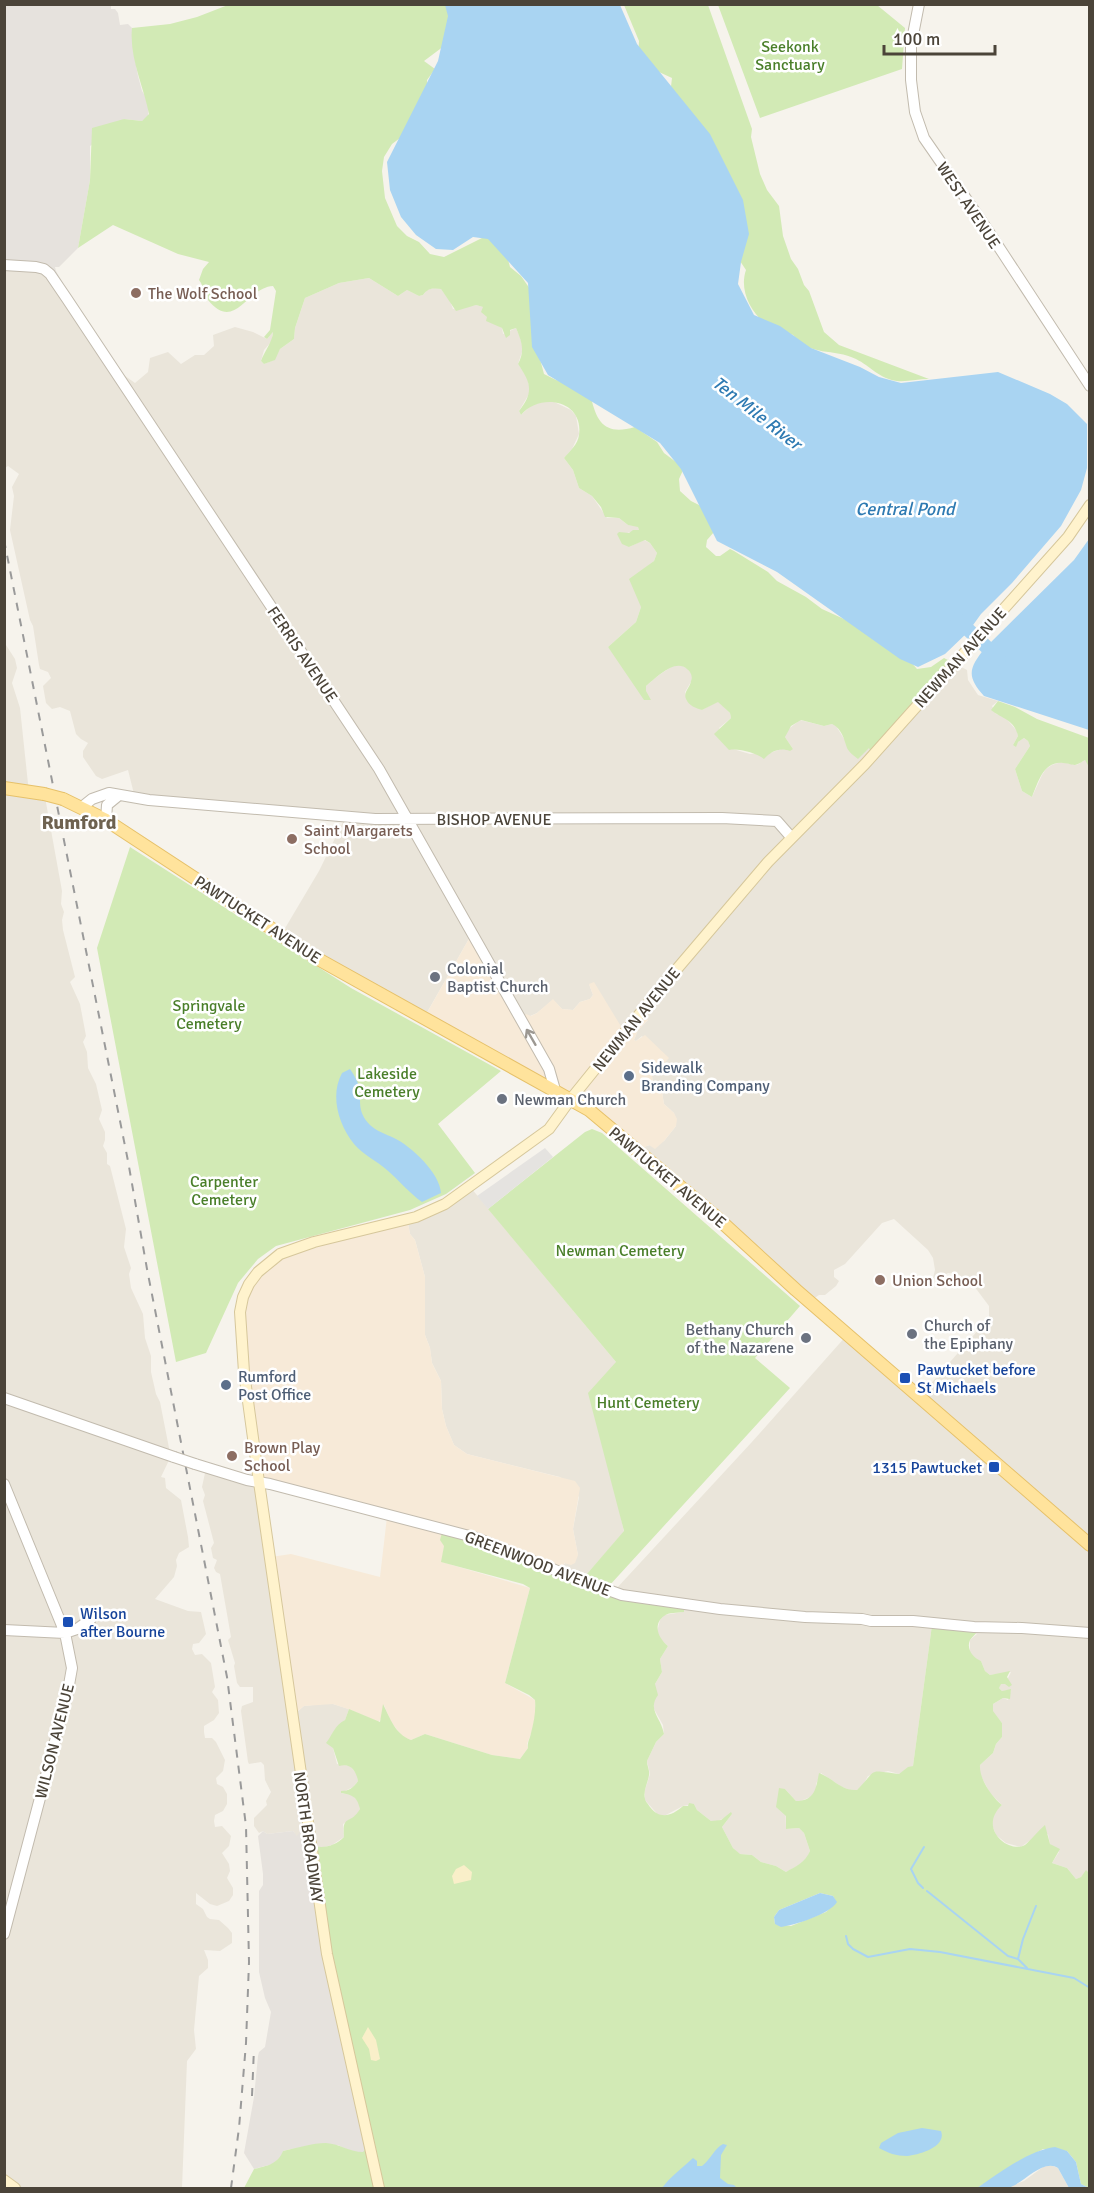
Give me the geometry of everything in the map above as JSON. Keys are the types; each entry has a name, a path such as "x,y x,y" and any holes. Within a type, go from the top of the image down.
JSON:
{"main road":[{"name":"NEWMAN AVENUE","path":"259,1482 244,1372 240,1312 243,1297 258,1272 270,1261 296,1247 416,1217 445,1204 549,1129 678,968 791,837 865,764 1068,537 1089,505"},
{"name":"PAWTUCKET AVENUE","path":"4,788 63,799 106,820 313,956 589,1110 713,1214 796,1290 1089,1545"},
{"name":"NORTH BROADWAY","path":"259,1482 327,1954 379,2188"},
{"path":"4,2180 15,2188"}],"street":[{"name":"WEST AVENUE","path":"919,4 911,45 911,80 915,112 924,138 985,226 1089,386"},
{"name":"FERRIS AVENUE","path":"4,265 36,267 50,274 379,769 549,1069 555,1090"},
{"name":"BISHOP AVENUE","path":"82,807 109,794 334,817 503,820 618,817 777,820 791,837"},
{"path":"106,820 107,805 118,796"},
{"name":"GREENWOOD AVENUE","path":"4,1398 238,1478 477,1538 622,1595 720,1609 805,1617 913,1621 974,1627 1089,1633"},
{"name":"WILSON AVENUE","path":"4,1484 65,1632 72,1668 67,1696 4,1934"},
{"path":"4,1630 72,1632 91,1619"}],"shaded area":[{"path":"4,5 111,5 111,9 115,9 118,13 120,25 128,24 132,28 138,76 142,91 149,102 148,117 142,121 124,119 90,146 90,180 78,248 59,267 55,267 63,286 37,271 5,268"},
{"path":"4,268 47,274 121,373 135,383 148,372 150,358 168,352 181,364 195,355 204,355 214,346 213,335 235,327 267,339 273,332 272,341 264,350 261,361 264,364 274,360 280,349 294,339 295,328 305,298 339,283 369,278 398,296 407,290 419,296 427,290 441,289 453,309 476,305 483,307 490,321 502,328 503,334 516,328 520,337 523,349 518,364 527,377 530,389 519,411 521,415 533,404 550,400 571,410 576,416 579,434 572,449 564,458 573,470 579,488 592,496 607,518 619,518 628,525 638,526 639,530 623,534 629,547 644,540 650,543 657,553 654,561 638,574 641,607 636,622 608,647 646,691 646,686 659,675 676,664 681,665 692,675 692,680 685,692 687,701 702,710 718,701 730,713 731,718 719,728 733,749 750,754 770,753 784,748 793,749 785,737 786,731 800,720 824,726 832,724 836,726 848,745 870,748 874,758 954,663 967,670 968,680 978,695 998,701 992,706 996,714 1004,716 1017,731 1018,736 1013,745 1024,738 1028,741 1030,746 1015,769 1022,791 1032,797 1042,775 1052,765 1061,762 1077,765 1085,760 1087,762 1090,767 1089,1873 1086,1871 1076,1879 1067,1868 1052,1863 1059,1852 1050,1844 1048,1834 1029,1841 1021,1847 1006,1843 996,1835 991,1822 993,1813 1002,1805 990,1793 980,1774 980,1765 993,1753 1002,1737 1002,1723 992,1711 993,1704 1003,1698 1008,1700 1011,1690 1002,1691 999,1688 1000,1684 1005,1684 1011,1672 990,1675 985,1671 981,1661 975,1659 970,1653 970,1640 977,1634 932,1625 913,1766 899,1774 888,1771 868,1776 863,1785 853,1791 842,1787 821,1773 816,1784 816,1792 801,1801 796,1801 785,1789 786,1829 799,1828 804,1833 810,1851 807,1858 798,1866 786,1872 776,1866 761,1862 752,1855 739,1854 733,1848 722,1827 732,1814 716,1822 711,1821 697,1810 694,1804 659,1816 645,1800 645,1790 650,1774 647,1761 656,1742 664,1734 663,1725 654,1709 654,1701 655,1684 662,1672 660,1659 668,1646 660,1639 657,1632 664,1615 683,1612 616,1589 847,1335 920,1396 987,1320 989,1306 974,1286 958,1274 948,1273 936,1280 933,1278 935,1270 933,1258 928,1250 894,1219 882,1223 845,1264 834,1270 834,1277 839,1281 836,1286 825,1295 819,1295 809,1302 641,1149 664,1141 676,1126 674,1113 664,1104 662,1092 653,1083 652,1076 662,1067 642,1036 634,1040 638,1030 648,1020 641,1018 625,1033 589,984 593,995 590,999 580,1002 573,1010 562,1009 553,1000 537,1013 521,1020 470,937 425,1016 281,935 319,871 343,822 135,798 128,770 102,779 96,776 83,757 83,751 88,743 76,734 70,711 60,707 52,709 46,703 43,686 51,678 48,672 40,669 33,626 10,530 14,496 12,487 19,474 8,466 5,468"},
{"path":"4,637 17,668 12,683 20,708 29,793 45,797 62,891 63,930 75,977 70,982 80,1004 86,1036 83,1042 87,1052 88,1068 96,1084 102,1110 99,1119 105,1132 103,1146 107,1153 107,1164 110,1166 126,1229 124,1247 131,1268 129,1274 131,1288 143,1314 145,1338 151,1356 151,1372 160,1402 170,1453 161,1477 165,1478 166,1488 181,1500 188,1537 189,1547 179,1553 174,1577 155,1599 188,1611 201,1612 206,1634 199,1643 193,1644 192,1649 195,1655 202,1654 211,1663 215,1687 212,1692 218,1700 219,1713 214,1720 204,1726 204,1732 205,1738 212,1738 216,1742 225,1760 223,1771 216,1778 217,1784 223,1787 227,1794 227,1804 223,1811 215,1815 214,1821 215,1827 222,1826 231,1836 229,1846 222,1853 229,1864 230,1871 227,1878 233,1888 233,1895 229,1901 217,1906 210,1904 196,1893 196,1904 203,1909 207,1917 219,1920 228,1928 232,1933 232,1943 220,1951 204,1950 208,1968 199,1976 194,2030 196,2049 187,2061 182,2188 5,2188"},
{"path":"470,937 522,1020 526,1014 531,1016 537,1013 553,999 562,1009 573,1010 580,1002 590,999 593,995 589,984 594,982 625,1033 641,1018 648,1020 638,1030 634,1040 645,1035 669,1058 652,1076 653,1083 662,1092 664,1104 677,1119 676,1126 664,1141 655,1149 649,1145 641,1149 607,1125 424,1018"},
{"path":"545,1148 553,1157 488,1209 477,1196"},
{"path":"471,1188 616,1362 619,1508 624,1532 586,1575 583,1583 564,1572 564,1564 578,1555 573,1529 579,1497 560,1477 467,1454 454,1445 446,1426 442,1409 441,1381 432,1363 425,1335 425,1277 408,1223"},
{"path":"408,1223 425,1277 425,1335 432,1363 441,1381 442,1409 454,1445 467,1454 575,1481 580,1488 573,1529 578,1555 575,1563 571,1565 564,1563 564,1572 444,1546 442,1562 530,1588 505,1683 535,1700 536,1712 527,1744 528,1748 520,1759 492,1755 425,1734 411,1740 403,1737 391,1722 384,1705 382,1718 378,1722 333,1704 304,1706 298,1711 297,1719 271,1557 291,1554 380,1577 387,1517 259,1479 242,1317 252,1284 281,1258 302,1249"},
{"path":"198,1469 256,1484 298,1711 304,1706 322,1704 333,1704 349,1709 345,1720 332,1734 333,1748 337,1764 350,1766 357,1774 358,1781 353,1787 341,1793 352,1795 359,1802 360,1809 357,1815 343,1824 344,1837 332,1845 321,1848 314,1846 297,1837 293,1831 259,1833 254,1826 254,1818 267,1805 266,1801 271,1792 265,1780 264,1765 261,1762 249,1764 248,1762 241,1711 242,1706 253,1702 253,1687 240,1687 237,1683 235,1663 228,1640 231,1637 220,1574 214,1568 217,1560 213,1558 211,1548 214,1543 203,1501 205,1495 202,1487 205,1473"},
{"path":"308,1830 370,2145 364,2152 352,2152 338,2145 291,2149 283,2151 282,2156 273,2164 254,2169 244,2153 254,2097 258,2056 265,2047 271,2012 259,1972 259,1891 263,1885 263,1874 258,1836 263,1831 267,1834 293,1831 297,1836 300,1832"},
{"path":"1050,2165 1058,2168 1069,2188 1006,2188 1024,2181 1043,2167"}],"green space":[{"path":"228,5 455,5 448,43 424,61 435,69 427,80 427,95 404,135 392,144 384,157 382,171 385,198 397,226 407,236 419,242 430,254 444,257 484,237 499,240 506,252 510,267 521,276 530,289 544,374 572,384 591,397 596,415 605,426 617,430 635,427 657,442 664,453 684,468 679,479 680,491 691,501 703,507 714,532 707,540 706,547 716,556 730,549 734,551 822,609 855,624 910,661 917,669 931,667 944,658 954,663 874,759 869,748 858,759 855,757 847,748 840,731 832,724 824,726 801,720 791,726 785,737 793,749 790,751 776,750 764,759 747,752 729,750 714,734 731,718 730,713 718,702 702,710 689,703 685,694 692,676 682,666 671,667 646,686 651,700 644,700 608,647 636,622 641,607 629,579 654,561 657,553 645,540 629,547 622,544 617,534 639,530 638,527 628,525 619,518 605,517 601,507 592,496 579,488 573,470 564,458 579,435 579,423 575,414 568,407 549,402 529,408 521,415 519,411 527,398 529,388 526,377 518,364 522,346 516,328 510,330 510,335 506,338 502,328 486,321 487,317 481,312 483,307 476,305 456,311 441,289 431,289 419,296 407,290 398,296 369,278 339,283 305,298 295,328 294,339 280,349 275,360 264,364 261,361 273,335 273,332 267,339 264,337 270,330 276,291 273,286 264,288 241,306 226,312 217,309 208,300 199,280 203,269 209,262 178,254 113,225 78,248 90,180 92,128 124,119 142,121 149,114 135,61 132,28 170,24"},
{"path":"624,5 708,5 752,129 751,137 760,174 767,190 779,206 783,236 791,259 809,291 824,332 839,345 929,379 901,381 885,378 856,359 806,346 793,335 777,331 767,325 754,312 744,288 746,270 738,258 670,95 672,78 638,57 639,41"},
{"name":"Seekonk Sanctuary","path":"718,5 877,5 905,28 902,69 760,118"},
{"path":"998,701 1037,719 1089,738 1089,767 1085,760 1076,765 1056,763 1042,774 1032,797 1022,791 1015,769 1030,746 1024,738 1018,742 1016,747 1013,745 1018,736 1014,726 991,710"},
{"path":"130,847 351,988 501,1071 438,1124 475,1173 446,1194 410,1210 276,1246 258,1259 238,1283 206,1353 176,1362 97,948"},
{"path":"592,1129 602,1133 800,1306 755,1358 790,1388 609,1586 586,1575 624,1531 588,1393 616,1362 488,1209 585,1132"},
{"path":"443,1529 565,1576 684,1605 684,1612 666,1615 658,1624 658,1632 668,1646 660,1659 662,1672 655,1684 658,1695 654,1705 664,1734 656,1742 647,1761 649,1773 645,1800 654,1811 662,1815 675,1812 683,1806 688,1806 689,1803 694,1804 697,1810 711,1821 721,1820 731,1812 732,1814 722,1827 733,1848 740,1854 752,1855 761,1862 776,1866 786,1872 803,1861 810,1851 804,1833 799,1828 786,1829 786,1816 776,1807 779,1788 785,1789 796,1801 811,1796 819,1773 846,1788 857,1790 874,1772 899,1774 913,1766 932,1625 977,1632 969,1643 971,1653 981,1661 985,1671 990,1675 1010,1671 1007,1677 1012,1685 1009,1687 1001,1684 999,1688 1002,1691 1011,1689 1010,1699 1003,1698 993,1704 993,1711 1002,1723 1002,1737 993,1753 980,1765 987,1787 1002,1805 995,1814 994,1830 1004,1842 1018,1847 1025,1845 1045,1825 1050,1844 1060,1849 1052,1863 1067,1868 1076,1879 1081,1877 1086,1870 1089,1873 1089,2188 1081,2184 1076,2162 1067,2151 1043,2149 977,2188 244,2188 254,2169 275,2162 283,2151 326,2143 363,2152 369,2145 351,2072 314,1846 326,1847 341,1840 344,1837 344,1825 360,1809 354,1797 341,1793 341,1791 351,1789 358,1781 352,1768 339,1766 333,1748 326,1743 334,1730 345,1720 349,1709 380,1722 383,1704 397,1730 411,1740 425,1734 492,1755 520,1759 528,1748 535,1700 505,1683 530,1588 523,1584 441,1562 444,1546 440,1540","holes":["820,1893 833,1896 836,1902 826,1912 791,1926 775,1924 774,1917 779,1910"]}],"sand":[{"path":"464,1865 472,1872 471,1880 454,1884 452,1876 456,1869"},
{"path":"368,2027 376,2040 380,2059 376,2061 371,2060 369,2049 362,2038"}],"water":[{"name":"Central Pond","path":"445,5 620,5 637,44 710,134 743,200 749,234 738,284 754,315 780,326 811,348 879,377 901,383 998,372 1050,394 1067,404 1087,424 1087,468 1081,490 1061,526 1012,583 981,614 968,632 945,654 918,667 900,659 777,572 717,541 681,469 660,443 548,375 532,347 528,283 488,239 473,237 453,250 436,249 416,235 401,217 390,190 387,162 438,61 448,16"},
{"path":"1089,539 1089,730 984,696 974,683 972,672 985,648 1074,560"},
{"path":"350,1069 359,1086 361,1110 366,1120 375,1129 401,1142 424,1161 436,1177 441,1193 422,1202 387,1170 361,1151 348,1136 340,1119 336,1100 338,1082 342,1073"},
{"path":"820,1893 833,1896 837,1902 820,1915 781,1927 775,1924 774,1917 779,1910"},
{"path":"922,2128 941,2131 940,2142 931,2149 907,2156 892,2154 879,2148 881,2143 898,2133"},
{"path":"723,2144 727,2145 721,2155 720,2178 737,2188 662,2188 693,2158 697,2161 697,2166 702,2166"},
{"path":"1055,2147 1067,2151 1076,2162 1081,2184 1089,2188 1069,2188 1058,2168 1046,2166 1007,2188 977,2188 1024,2158"}],"waterway":[{"name":"Ten Mile River","path":"957,619 999,659"},
{"path":"923,1888 911,1869 924,1847"},
{"path":"927,1891 1008,1956 1018,1959 1027,1968"},
{"path":"1018,1959 1036,1906"},
{"path":"846,1936 848,1944 853,1949 868,1957 910,1949 940,1952 1074,1978 1090,1988"}],"railway":[{"path":"4,540 128,1161 227,1677 246,1826 249,1962 246,2043 231,2188"},
{"path":"252,2096 254,2048"}],"place":[{"name":"The Wolf School","path":"136,293"},
{"name":"Saint Margarets School","path":"292,839"},
{"name":"Colonial Baptist Church","path":"435,977"},
{"name":"Sidewalk Branding Company","path":"629,1076"},
{"name":"Newman Church","path":"502,1099"},
{"name":"Union School","path":"880,1280"},
{"name":"Church of the Epiphany","path":"912,1334"},
{"name":"Bethany Church of the Nazarene","path":"806,1338"},
{"name":"Pawtucket before St Michaels","path":"905,1378"},
{"name":"Rumford Post Office","path":"226,1385"},
{"name":"Brown Play School","path":"232,1456"},
{"name":"1315 Pawtucket","path":"994,1467"},
{"name":"Wilson after Bourne","path":"68,1622"}],"district":[{"name":"Rumford","path":"79,822"}],"park label":[{"name":"Springvale Cemetery","path":"209,1014"},
{"name":"Lakeside Cemetery","path":"387,1082"},
{"name":"Carpenter Cemetery","path":"224,1190"},
{"name":"Newman Cemetery","path":"620,1250"},
{"name":"Hunt Cemetery","path":"648,1402"}]}
